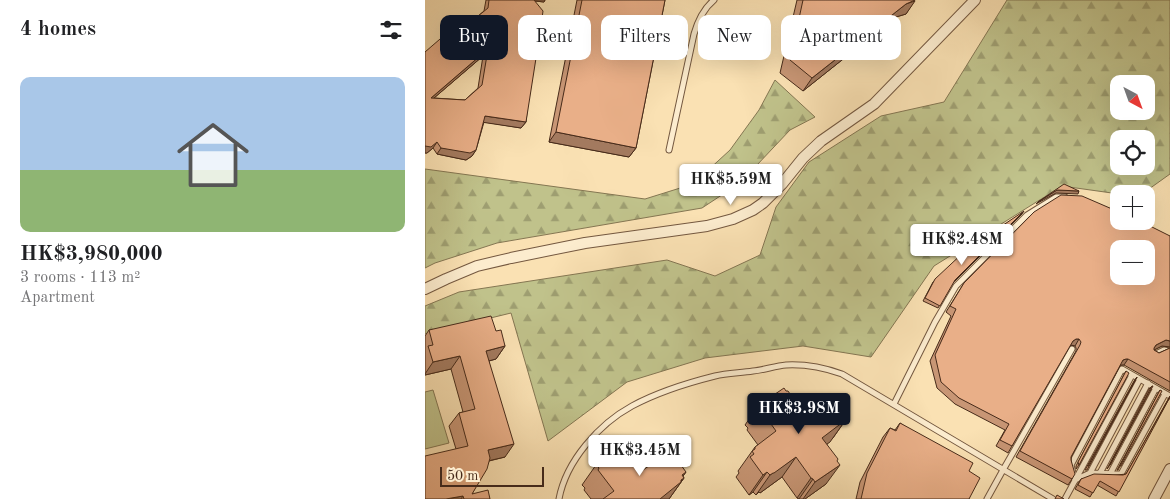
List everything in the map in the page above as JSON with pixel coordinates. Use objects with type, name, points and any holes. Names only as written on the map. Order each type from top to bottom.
[{"type":"street","points":[[960,0],[967,9]]},
{"type":"street","points":[[425,289],[460,273],[494,262],[585,244],[713,225],[744,214],[763,203],[773,194],[803,158],[821,141],[874,104],[975,0]]},
{"type":"street","points":[[1153,499],[1170,469]]},
{"type":"lane","points":[[669,150],[694,34],[699,19],[707,6],[714,0]]},
{"type":"lane","points":[[894,404],[935,322],[956,286],[1027,215],[1056,197],[1071,198]]},
{"type":"lane","points":[[987,499],[1072,350]]},
{"type":"lane","points":[[1154,355],[1164,350],[1170,350]]},
{"type":"lane","points":[[559,499],[561,486],[580,452],[595,435],[630,407],[651,397],[716,376],[785,365],[829,369],[843,374],[1053,499]]},
{"type":"lane","points":[[1123,369],[1168,395],[1121,474],[1089,473],[1075,481],[1071,465],[1123,369]]},
{"type":"lane","points":[[1065,499],[1132,374]]},
{"type":"lane","points":[[1089,473],[1140,379]]},
{"type":"lane","points":[[1100,473],[1147,383]]},
{"type":"lane","points":[[1110,474],[1156,388]]},
{"type":"green space","points":[[1007,0],[1170,0],[1170,174],[1155,185],[1110,185],[1110,193],[1062,186],[934,266],[871,357],[803,346],[705,358],[627,382],[548,441],[511,313],[425,334],[425,306],[459,292],[667,260],[715,276],[760,255],[776,207],[809,162],[881,116],[944,102]]},
{"type":"green space","points":[[775,80],[815,117],[790,130],[740,183],[702,208],[497,243],[425,268],[425,169],[645,199],[693,184],[730,150],[759,110]]},
{"type":"green space","points":[[433,390],[449,443],[425,449],[425,392]]},
{"type":"building","points":[[489,0],[534,0],[543,11],[542,15],[518,15],[518,60],[536,60],[526,122],[485,116],[476,150],[470,153],[441,148],[437,142],[431,147],[425,146],[425,52],[440,39],[440,60],[475,60],[431,98],[465,100],[482,85],[486,60],[508,60],[508,15],[479,15],[488,8]]},
{"type":"building","points":[[582,0],[665,0],[662,15],[601,15],[601,60],[653,60],[636,148],[556,132],[570,60],[591,60],[591,15],[579,15]]},
{"type":"building","points":[[803,0],[915,0],[906,4],[892,15],[800,15]]},
{"type":"building","points":[[790,60],[835,60],[812,78]]},
{"type":"building","points":[[1064,184],[1079,191],[1057,190],[1038,202]]},
{"type":"building","points":[[1061,195],[1082,196],[1110,208],[1110,230],[1155,228],[1170,236],[1170,341],[1166,340],[1156,345],[1154,350],[1159,353],[1170,348],[1170,382],[1128,359],[1123,360],[1071,457],[1075,474],[1072,479],[1020,451],[1081,342],[1079,339],[1073,341],[1012,446],[1000,440],[1009,424],[959,398],[941,382],[935,355],[956,309],[950,306],[964,283],[1034,212]]},
{"type":"building","points":[[1024,211],[955,280],[940,306],[925,298],[935,279],[965,251]]},
{"type":"building","points":[[491,316],[496,331],[501,330],[505,346],[486,351],[514,444],[488,450],[490,458],[487,469],[472,494],[488,490],[490,499],[464,499],[463,496],[446,499],[425,499],[425,456],[468,446],[459,413],[475,409],[460,356],[433,362],[428,346],[433,345],[429,330]]},
{"type":"building","points":[[1126,371],[1129,373],[1079,465],[1078,462]]},
{"type":"building","points":[[1137,377],[1089,466],[1088,466]]},
{"type":"building","points":[[1152,386],[1153,386],[1110,465]]},
{"type":"building","points":[[784,388],[803,413],[829,394],[832,398],[836,395],[849,412],[845,415],[847,418],[843,422],[822,438],[838,459],[837,461],[840,465],[815,482],[796,457],[774,473],[770,475],[767,472],[763,475],[750,457],[754,454],[752,451],[755,447],[776,431],[759,405]]},
{"type":"building","points":[[1160,390],[1162,391],[1120,466]]},
{"type":"building","points":[[1170,397],[1119,492],[1100,481],[1093,493],[1078,485],[1081,479],[1094,474],[1126,474]]},
{"type":"building","points":[[900,423],[973,463],[969,471],[980,478],[969,499],[861,499],[867,473],[890,428],[896,431]]},
{"type":"building","points":[[620,448],[625,451],[640,472],[662,457],[666,455],[669,458],[673,454],[686,472],[682,475],[684,478],[660,499],[603,499],[614,491],[596,465]]},
{"type":"building","points":[[1057,495],[1064,499],[1055,499]]}]
